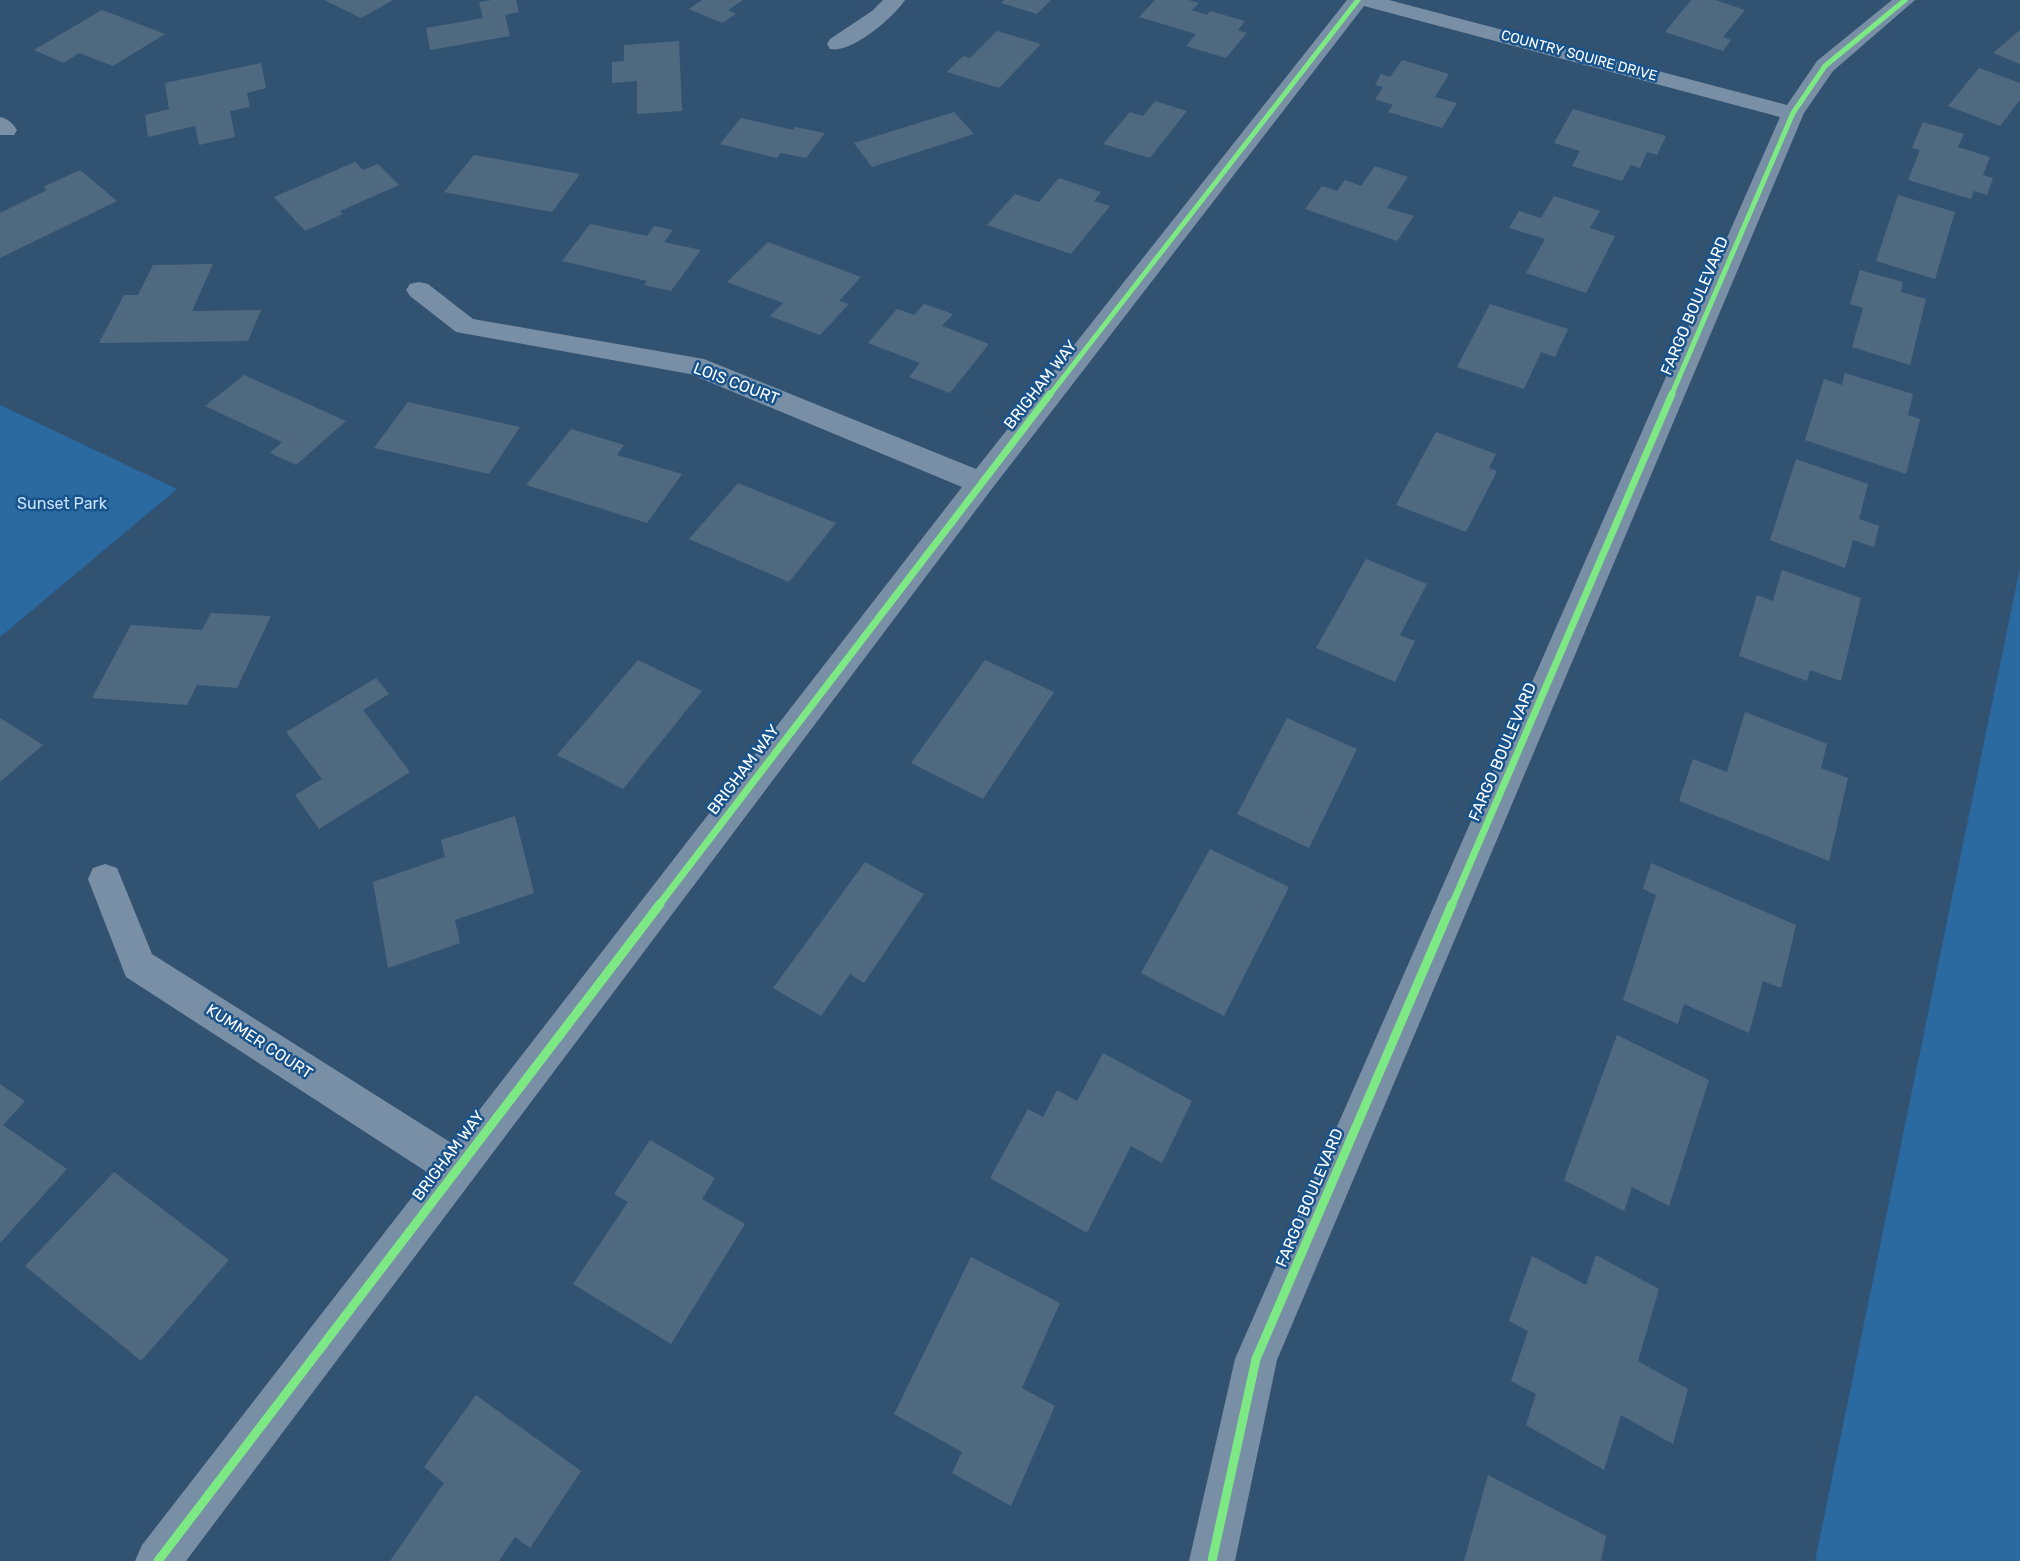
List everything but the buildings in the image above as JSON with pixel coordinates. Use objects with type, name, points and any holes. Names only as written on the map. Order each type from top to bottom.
[{"type":"street","points":[[838,44],[880,16],[896,0]]},
{"type":"street","name":"BRIGHAM WAY","points":[[158,1561],[981,483],[1358,0]]},
{"type":"street","name":"COUNTRY SQUIRE DRIVE","points":[[1365,0],[1792,113]]},
{"type":"street","name":"FARGO BOULEVARD","points":[[1212,1561],[1256,1359],[1792,113],[1825,66],[1905,0]]},
{"type":"street","name":"LOIS COURT","points":[[419,290],[465,326],[695,366],[981,483]]},
{"type":"street","name":"KUMMER COURT","points":[[105,879],[139,965],[456,1168]]},
{"type":"green space","name":"Sunset Park","points":[[0,405],[177,489],[0,637]]},
{"type":"green space","points":[[2020,568],[2020,1561],[1815,1561]]},
{"type":"cycle path","points":[[158,1561],[981,483],[1358,0]]},
{"type":"cycle path","points":[[1212,1561],[1256,1359],[1793,113],[1825,66],[1905,0]]}]
